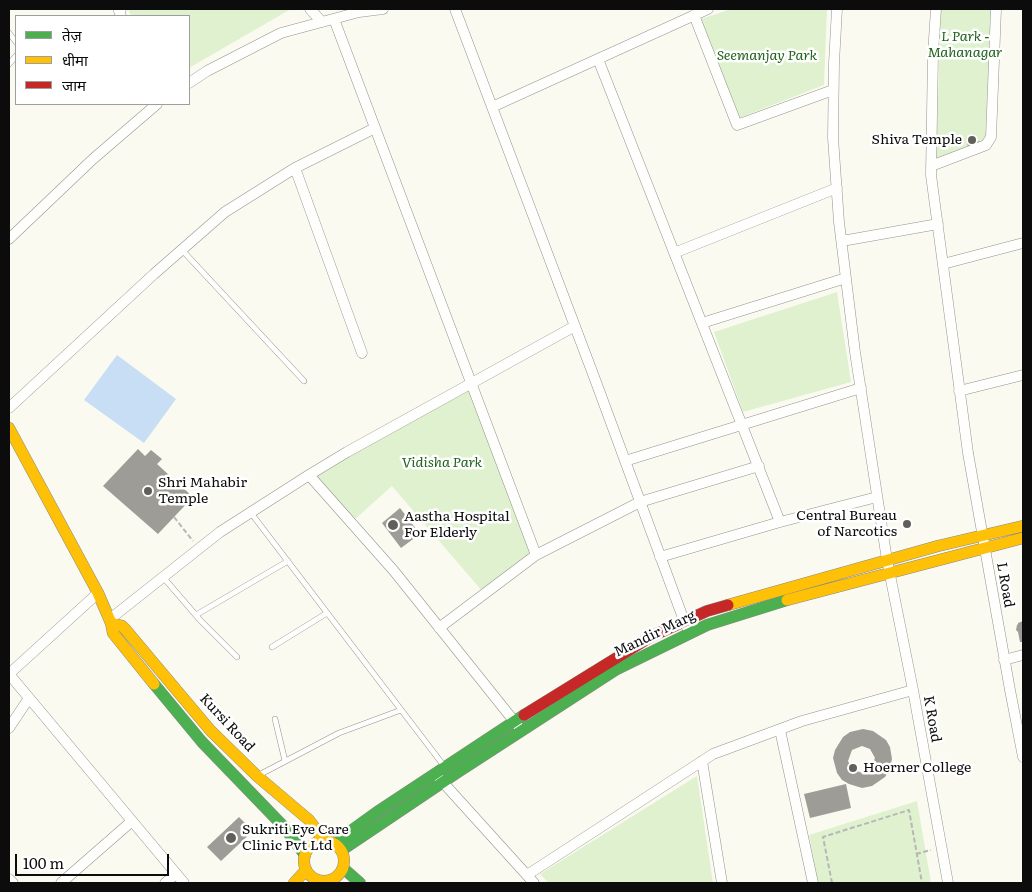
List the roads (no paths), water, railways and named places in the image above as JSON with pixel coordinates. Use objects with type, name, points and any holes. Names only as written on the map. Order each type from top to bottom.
[{"type":"main road","points":[[9,428],[98,593],[111,621],[113,633],[202,742],[284,827],[305,855]]},
{"type":"main road","points":[[333,844],[344,859],[343,868],[335,881],[319,882],[306,870],[304,865],[305,855],[309,847],[316,842],[333,844],[444,775],[652,636],[684,621],[716,608],[886,560],[1023,526]]},
{"type":"main road","name":"Mandir Marg","points":[[518,726],[617,669],[707,625],[795,598],[1023,538]]},
{"type":"main road","name":"Kursi Road","points":[[111,621],[126,630],[210,730],[257,776],[309,820],[333,844]]},
{"type":"main road","points":[[343,868],[360,883]]},
{"type":"main road","points":[[294,883],[306,870]]},
{"type":"street","points":[[310,9],[322,22]]},
{"type":"street","points":[[190,82],[207,71],[282,33],[359,12],[383,9]]},
{"type":"street","points":[[455,9],[689,634]]},
{"type":"street","points":[[492,107],[708,9]]},
{"type":"street","name":"K Road","points":[[837,9],[833,138],[846,278],[886,560],[948,883]]},
{"type":"street","name":"L Road","points":[[936,9],[933,54],[931,166],[968,453],[1023,757]]},
{"type":"street","points":[[931,166],[986,144],[991,137],[996,9]]},
{"type":"street","points":[[694,15],[737,125],[834,90]]},
{"type":"street","points":[[334,19],[536,555]]},
{"type":"street","points":[[598,59],[780,522]]},
{"type":"street","points":[[9,239],[93,159],[156,105]]},
{"type":"street","points":[[9,408],[225,212],[295,168],[375,128]]},
{"type":"street","points":[[295,168],[362,353]]},
{"type":"street","points":[[674,253],[837,188]]},
{"type":"street","points":[[842,241],[938,224]]},
{"type":"street","points":[[943,264],[1023,244]]},
{"type":"street","points":[[702,323],[846,278]]},
{"type":"street","points":[[111,621],[163,576],[220,532],[251,512],[347,452],[575,326]]},
{"type":"street","points":[[959,391],[1023,375]]},
{"type":"street","points":[[625,460],[861,388]]},
{"type":"street","points":[[440,628],[536,555],[640,502],[759,466]]},
{"type":"street","points":[[310,475],[394,571],[518,726]]},
{"type":"street","points":[[660,557],[877,496]]},
{"type":"street","points":[[98,593],[9,674],[184,883]]},
{"type":"street","points":[[1004,660],[1023,655]]},
{"type":"street","points":[[444,775],[530,879],[713,754],[802,721],[912,690]]},
{"type":"street","points":[[9,728],[29,698]]},
{"type":"street","points":[[780,730],[813,883]]},
{"type":"street","points":[[702,761],[722,883]]},
{"type":"street","points":[[61,883],[132,821]]},
{"type":"street","points":[[164,883],[176,874]]},
{"type":"street","points":[[9,879],[13,883]]},
{"type":"lane","points":[[182,250],[304,381]]},
{"type":"lane","points":[[251,512],[401,710],[444,775]]},
{"type":"lane","points":[[196,615],[288,561]]},
{"type":"lane","points":[[163,576],[196,615],[237,657]]},
{"type":"lane","points":[[272,647],[327,613]]},
{"type":"lane","points":[[257,776],[339,733],[401,710]]},
{"type":"lane","points":[[275,719],[285,762]]},
{"type":"water","points":[[117,355],[176,399],[144,443],[84,400]]},
{"type":"place","name":"Shiva Temple","points":[[972,140]]},
{"type":"place","name":"Shri Mahabir Temple","points":[[148,491]]},
{"type":"place","name":"Central Bureau of Narcotics","points":[[907,524]]},
{"type":"place","name":"Aastha Hospital For Elderly","points":[[393,525]]},
{"type":"place","name":"Hoerner College","points":[[853,768]]},
{"type":"place","name":"Sukriti Eye Care Clinic Pvt Ltd","points":[[231,838]]},
{"type":"park label","name":"L Park - Mahanagar","points":[[965,46]]},
{"type":"park label","name":"Seemanjay Park","points":[[767,56]]},
{"type":"park label","name":"Vidisha Park","points":[[442,463]]}]
